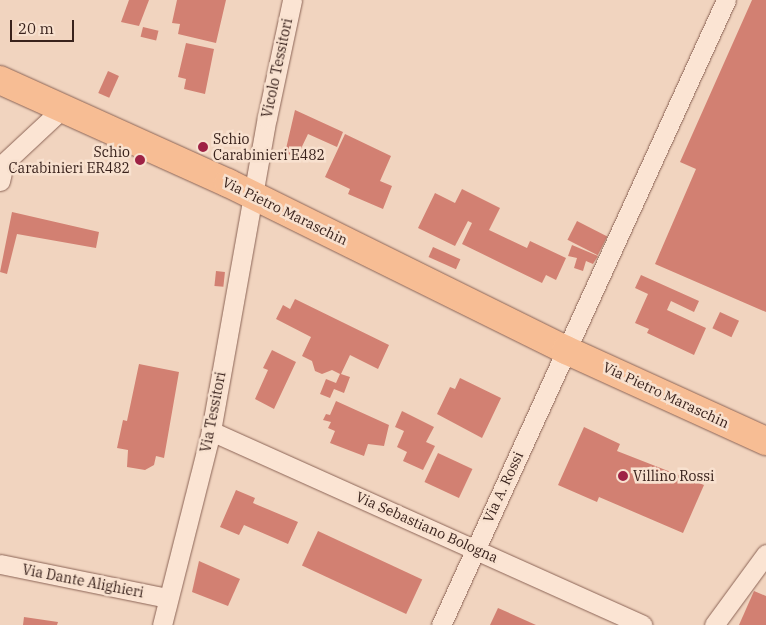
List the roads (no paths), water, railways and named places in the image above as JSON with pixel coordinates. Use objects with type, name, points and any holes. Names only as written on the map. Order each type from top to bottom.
[{"type":"main road","name":"Via Pietro Maraschin","points":[[0,80],[253,196],[566,350],[766,441]]},
{"type":"street","name":"Vicolo Tessitori","points":[[253,196],[292,0]]},
{"type":"street","points":[[566,350],[726,0]]},
{"type":"street","points":[[0,181],[4,163],[62,109]]},
{"type":"street","name":"Via Tessitori","points":[[162,625],[167,598],[211,431],[253,196]]},
{"type":"street","name":"Via A. Rossi","points":[[441,625],[566,350]]},
{"type":"street","name":"Via Sebastiano Bologna","points":[[211,431],[475,548],[642,625]]},
{"type":"street","points":[[714,625],[766,554]]},
{"type":"street","name":"Via Dante Alighieri","points":[[0,564],[167,598]]},
{"type":"place","name":"Schio Carabinieri E482","points":[[203,147]]},
{"type":"place","name":"Schio Carabinieri ER482","points":[[140,160]]},
{"type":"place","name":"Villino Rossi","points":[[623,476]]}]
